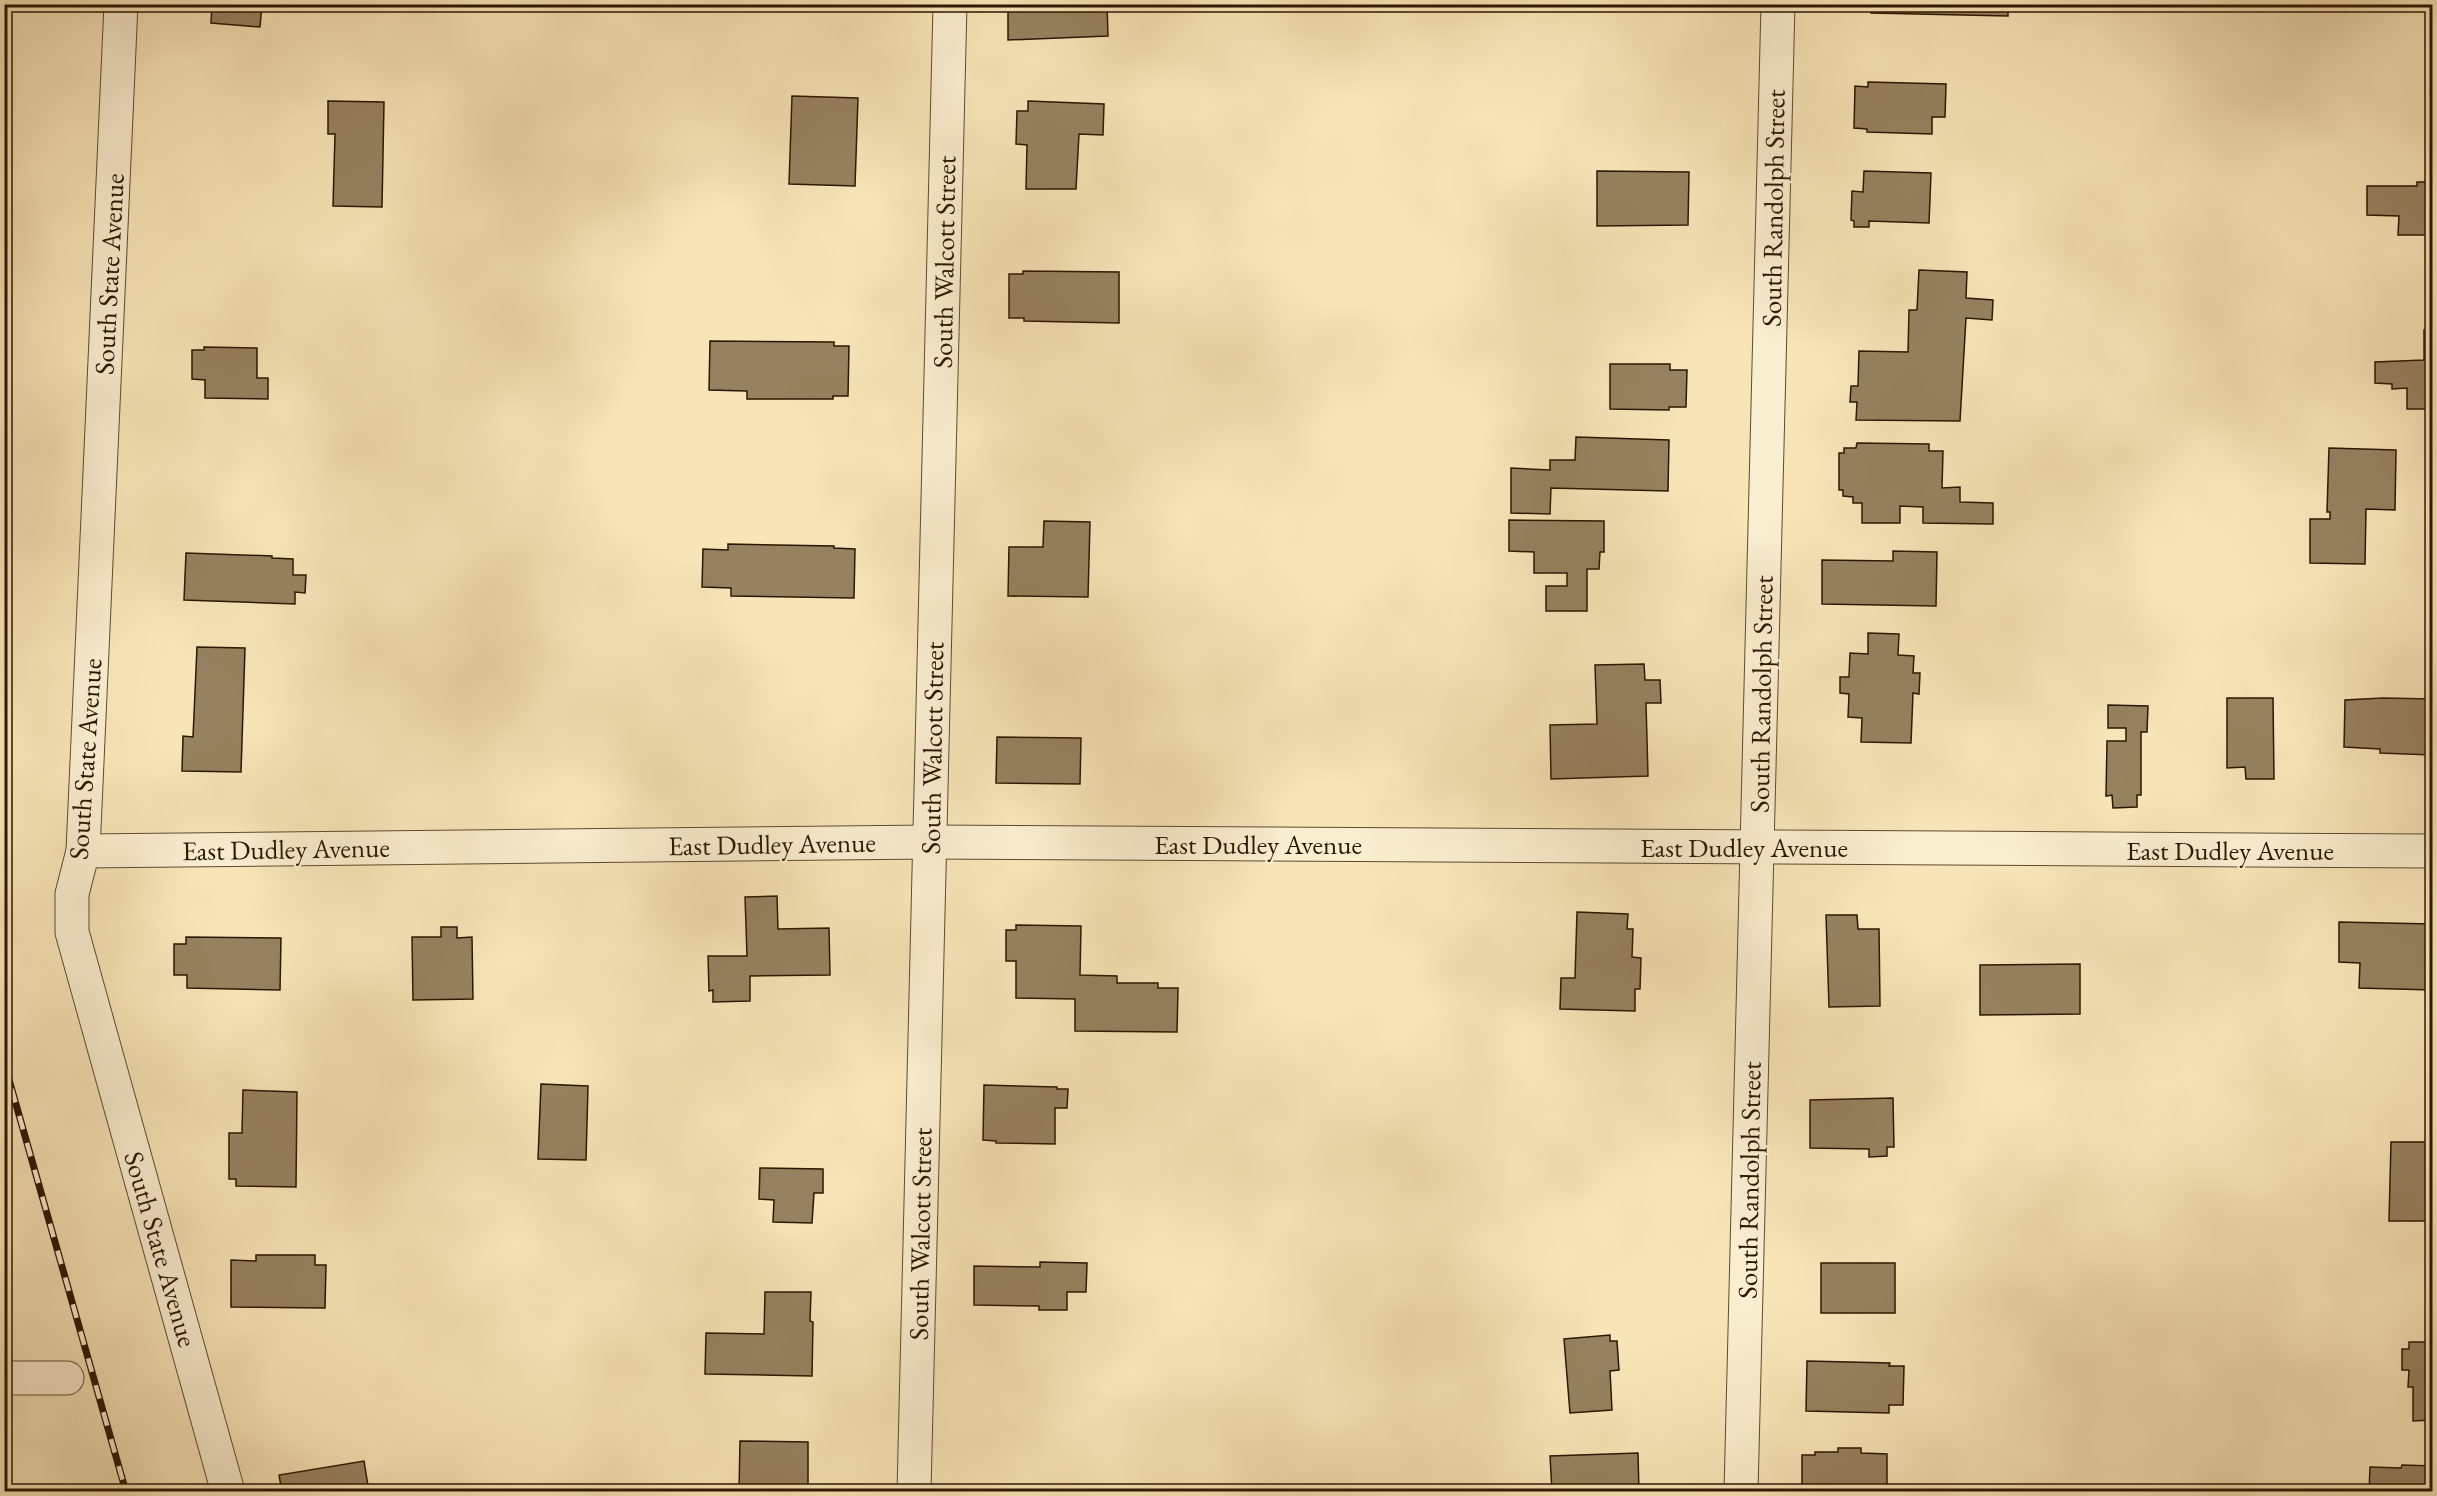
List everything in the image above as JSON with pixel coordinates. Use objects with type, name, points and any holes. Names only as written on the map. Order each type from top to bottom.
[{"type":"street","name":"South State Avenue","points":[[121,4],[83,851],[72,894],[72,932],[228,1491]]},
{"type":"street","name":"South Walcott Street","points":[[914,1491],[950,4]]},
{"type":"street","name":"South Randolph Street","points":[[1741,1491],[1778,4]]},
{"type":"street","name":"East Dudley Avenue","points":[[83,851],[930,842],[2433,851]]},
{"type":"street","points":[[4,1378],[67,1378]]},
{"type":"building","points":[[212,4],[262,4],[260,27],[211,23]]},
{"type":"building","points":[[1008,4],[1107,4],[1108,36],[1008,40]]},
{"type":"building","points":[[1871,4],[2008,4],[2008,16],[1871,13]]},
{"type":"building","points":[[1868,82],[1946,84],[1945,117],[1932,117],[1932,134],[1867,132],[1867,129],[1854,128],[1855,86],[1868,87]]},
{"type":"building","points":[[792,96],[858,98],[855,186],[789,184]]},
{"type":"building","points":[[328,101],[384,102],[382,207],[333,206],[335,134],[328,134]]},
{"type":"building","points":[[1028,101],[1104,104],[1103,135],[1079,134],[1076,189],[1026,189],[1027,145],[1016,144],[1017,111],[1028,111]]},
{"type":"building","points":[[1597,171],[1689,172],[1688,225],[1597,226]]},
{"type":"building","points":[[1864,171],[1931,173],[1929,223],[1869,221],[1869,227],[1854,227],[1854,221],[1851,220],[1852,191],[1863,192]]},
{"type":"building","points":[[2417,182],[2432,182],[2432,235],[2398,235],[2399,216],[2367,215],[2367,186],[2417,186]]},
{"type":"building","points":[[1919,270],[1967,272],[1966,298],[1993,300],[1992,320],[1966,318],[1960,421],[1856,420],[1857,402],[1850,402],[1851,386],[1858,386],[1859,351],[1908,352],[1909,310],[1917,310]]},
{"type":"building","points":[[1023,271],[1119,272],[1119,323],[1024,321],[1024,318],[1009,318],[1009,274],[1023,274]]},
{"type":"building","points":[[4,279],[11,280],[10,347],[4,347]]},
{"type":"building","points":[[2424,330],[2432,330],[2432,409],[2407,409],[2407,388],[2392,389],[2392,384],[2375,383],[2375,362],[2424,360]]},
{"type":"building","points":[[710,341],[834,342],[834,346],[849,346],[848,396],[833,396],[833,399],[747,399],[747,391],[709,390]]},
{"type":"building","points":[[204,347],[257,348],[257,378],[268,378],[268,399],[205,398],[205,380],[192,379],[192,350],[204,350]]},
{"type":"building","points":[[1610,364],[1670,364],[1670,370],[1687,370],[1686,407],[1669,407],[1669,410],[1610,409]]},
{"type":"building","points":[[1576,437],[1669,440],[1668,491],[1551,488],[1550,514],[1511,513],[1511,468],[1550,470],[1550,460],[1575,460]]},
{"type":"building","points":[[1857,443],[1929,444],[1929,451],[1943,451],[1942,488],[1960,487],[1960,502],[1993,503],[1993,524],[1923,523],[1923,507],[1900,506],[1900,523],[1862,523],[1862,503],[1853,503],[1853,497],[1843,496],[1843,490],[1839,490],[1839,453],[1844,453],[1844,448],[1856,448]]},
{"type":"building","points":[[2329,448],[2396,450],[2395,510],[2366,509],[2365,564],[2310,563],[2310,519],[2330,519],[2330,512],[2327,512]]},
{"type":"building","points":[[1509,520],[1604,521],[1604,552],[1600,552],[1599,569],[1587,569],[1587,611],[1546,611],[1546,586],[1567,586],[1567,573],[1534,573],[1534,552],[1509,551]]},
{"type":"building","points":[[1044,521],[1090,522],[1088,597],[1008,596],[1009,547],[1043,547]]},
{"type":"building","points":[[728,544],[834,546],[834,548],[855,549],[854,598],[731,596],[731,588],[702,587],[703,549],[728,550]]},
{"type":"building","points":[[1893,551],[1937,552],[1936,606],[1822,604],[1822,560],[1893,561]]},
{"type":"building","points":[[186,553],[272,556],[272,558],[293,559],[293,575],[306,575],[305,593],[295,592],[295,604],[184,600]]},
{"type":"building","points":[[1868,633],[1899,634],[1898,655],[1914,656],[1913,673],[1920,673],[1919,694],[1913,693],[1911,743],[1861,742],[1862,718],[1848,717],[1849,694],[1840,693],[1840,677],[1849,677],[1850,653],[1868,654]]},
{"type":"building","points":[[197,647],[245,648],[241,772],[182,771],[183,736],[193,737]]},
{"type":"building","points":[[1644,664],[1645,680],[1660,680],[1661,703],[1646,703],[1648,776],[1551,779],[1550,725],[1597,724],[1595,665]]},
{"type":"building","points":[[2227,698],[2273,698],[2274,779],[2246,779],[2245,767],[2227,768]]},
{"type":"building","points":[[2432,699],[2432,755],[2380,753],[2380,749],[2344,747],[2345,700]]},
{"type":"building","points":[[2108,705],[2148,706],[2147,732],[2141,732],[2141,795],[2137,795],[2137,807],[2113,808],[2112,795],[2106,796],[2107,741],[2126,741],[2126,728],[2108,728]]},
{"type":"building","points":[[997,737],[1081,738],[1080,784],[996,783]]},
{"type":"building","points":[[777,896],[778,929],[829,928],[830,975],[750,976],[750,1001],[713,1002],[713,990],[709,991],[708,956],[747,956],[745,897]]},
{"type":"building","points":[[1577,912],[1628,914],[1627,929],[1633,929],[1632,957],[1641,958],[1640,989],[1635,989],[1635,1011],[1560,1009],[1561,978],[1575,978]]},
{"type":"building","points":[[1826,915],[1857,915],[1858,929],[1879,929],[1880,1006],[1829,1007]]},
{"type":"building","points":[[2339,922],[2432,924],[2432,990],[2359,988],[2360,963],[2339,962]]},
{"type":"building","points":[[1016,925],[1081,926],[1080,975],[1117,976],[1117,983],[1158,983],[1158,988],[1178,988],[1177,1032],[1075,1031],[1075,999],[1016,998],[1016,961],[1006,961],[1006,930],[1016,930]]},
{"type":"building","points":[[441,927],[457,927],[457,938],[472,937],[473,999],[413,1000],[412,937],[441,937]]},
{"type":"building","points":[[186,937],[281,938],[280,990],[187,988],[187,975],[174,975],[174,944],[186,944]]},
{"type":"building","points":[[2080,964],[2080,1014],[1980,1015],[1980,965]]},
{"type":"building","points":[[541,1084],[588,1086],[586,1160],[538,1159]]},
{"type":"building","points":[[984,1085],[1068,1089],[1067,1108],[1055,1108],[1055,1144],[996,1143],[996,1141],[983,1140]]},
{"type":"building","points":[[243,1090],[297,1092],[296,1187],[236,1186],[236,1179],[229,1179],[229,1133],[242,1133]]},
{"type":"building","points":[[1893,1098],[1894,1147],[1887,1147],[1887,1156],[1869,1157],[1869,1149],[1810,1148],[1810,1100]]},
{"type":"building","points":[[2391,1142],[2432,1142],[2432,1221],[2389,1221]]},
{"type":"building","points":[[760,1168],[823,1169],[823,1193],[814,1193],[812,1223],[773,1222],[774,1200],[759,1199]]},
{"type":"building","points":[[256,1255],[315,1255],[315,1265],[326,1265],[325,1308],[231,1307],[231,1260],[256,1261]]},
{"type":"building","points":[[1040,1262],[1087,1263],[1086,1292],[1067,1292],[1067,1310],[1039,1310],[1039,1306],[974,1305],[974,1266],[1040,1267]]},
{"type":"building","points":[[1821,1263],[1895,1263],[1895,1313],[1821,1313]]},
{"type":"building","points":[[765,1292],[811,1292],[812,1376],[705,1374],[706,1333],[764,1334]]},
{"type":"building","points":[[1610,1335],[1610,1341],[1617,1341],[1619,1370],[1610,1371],[1612,1410],[1570,1413],[1564,1339]]},
{"type":"building","points":[[2409,1342],[2432,1342],[2432,1420],[2413,1421],[2413,1387],[2408,1387],[2409,1370],[2402,1370],[2402,1349],[2409,1349]]},
{"type":"building","points":[[1807,1361],[1890,1363],[1889,1366],[1904,1366],[1903,1405],[1889,1405],[1889,1413],[1806,1411]]},
{"type":"building","points":[[740,1441],[808,1442],[808,1486],[766,1486],[766,1492],[739,1492]]},
{"type":"building","points":[[1838,1448],[1861,1448],[1861,1453],[1887,1454],[1887,1492],[1802,1492],[1802,1455],[1815,1455],[1815,1452],[1838,1452]]},
{"type":"building","points":[[1638,1453],[1639,1492],[1552,1492],[1550,1456]]},
{"type":"building","points":[[364,1461],[369,1492],[282,1492],[279,1475]]},
{"type":"building","points":[[2402,1465],[2432,1466],[2432,1492],[2369,1492],[2370,1467],[2401,1468]]},
{"type":"railway","points":[[4,1062],[126,1492]]}]
